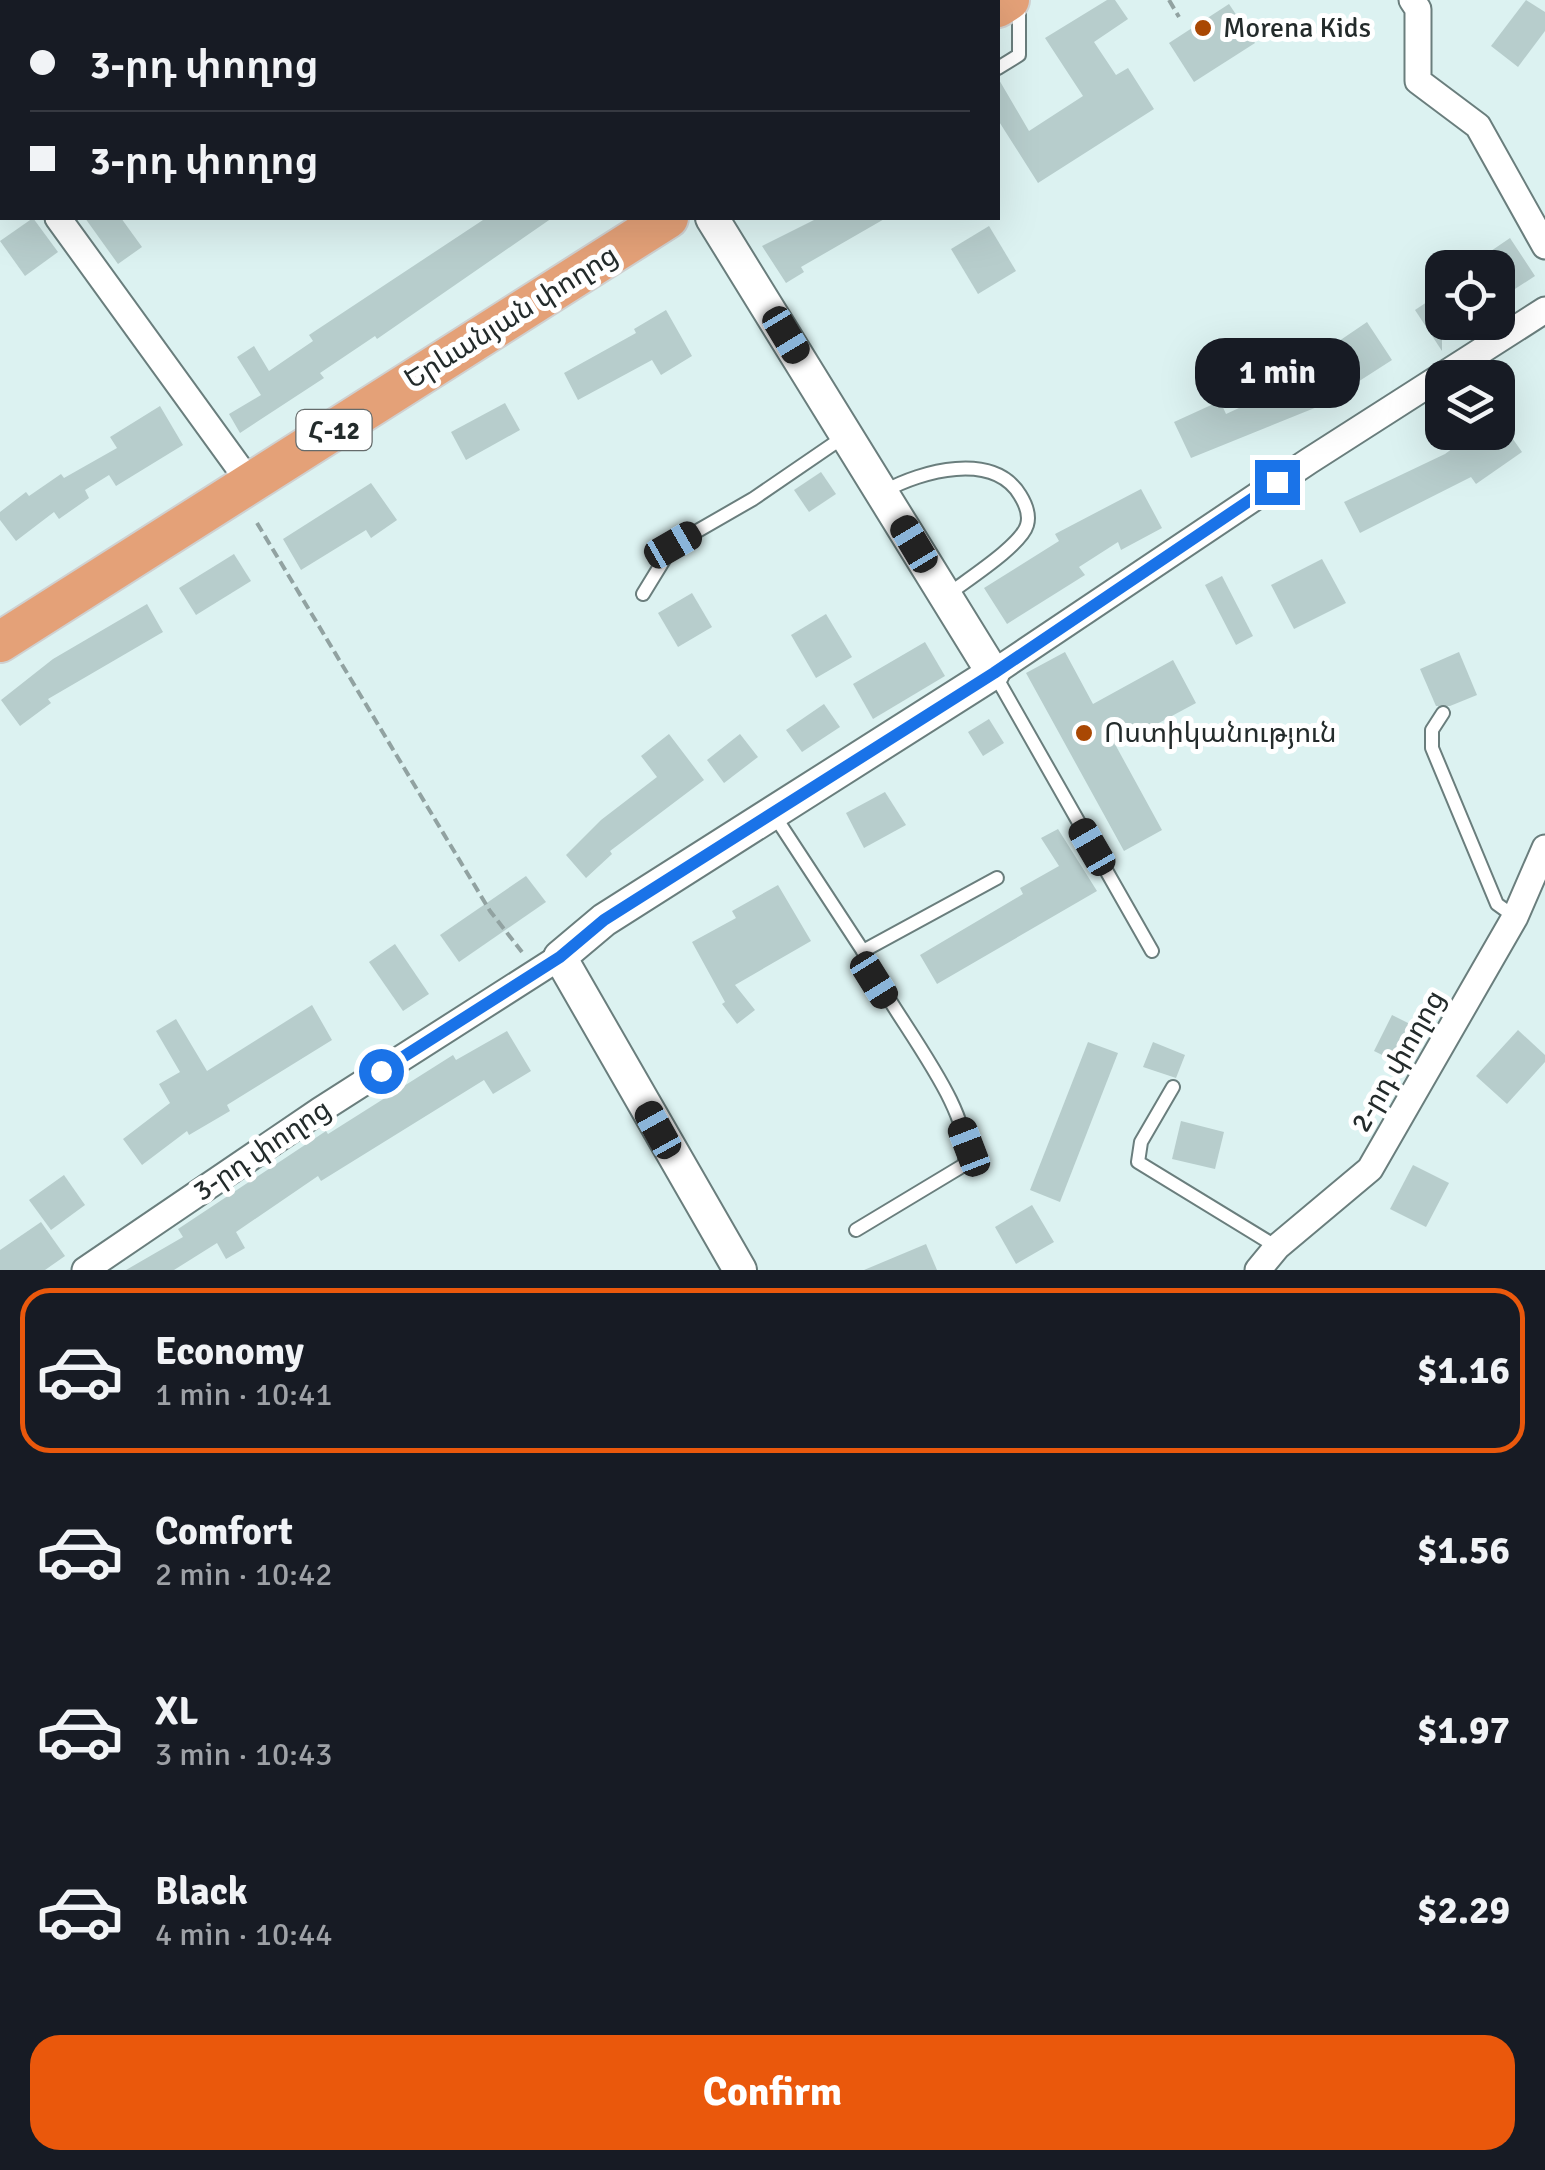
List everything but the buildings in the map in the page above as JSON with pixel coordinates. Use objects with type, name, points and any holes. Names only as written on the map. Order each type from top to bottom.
[{"type":"main road","name":"Երևանյան փողոց","points":[[0,642],[665,220]]},
{"type":"street","points":[[1412,0],[1418,9],[1418,81],[1478,126],[1545,246]]},
{"type":"street","points":[[59,220],[250,483]]},
{"type":"street","points":[[713,220],[994,673]]},
{"type":"street","name":"3-րդ փողոց","points":[[84,1270],[319,1111],[549,964],[604,920],[994,673],[1309,460],[1545,310]]},
{"type":"street","name":"2-րդ փողոց","points":[[1258,1270],[1277,1247],[1370,1169],[1515,917],[1545,848]]},
{"type":"street","points":[[549,964],[740,1270]]},
{"type":"lane","points":[[1000,67],[1019,55],[1019,0]]},
{"type":"lane","points":[[643,594],[673,545],[753,498],[847,434]]},
{"type":"lane","points":[[883,493],[943,471],[983,470],[1004,478],[1018,492],[1027,510],[1027,525],[1017,541],[946,596]]},
{"type":"lane","points":[[994,673],[1152,951]]},
{"type":"lane","points":[[1443,713],[1432,730],[1432,748],[1497,904],[1515,917]]},
{"type":"lane","points":[[772,813],[863,951],[874,980],[952,1105],[969,1147],[964,1165],[856,1230]]},
{"type":"lane","points":[[863,951],[997,878]]},
{"type":"lane","points":[[1172,1087],[1141,1142],[1138,1162],[1277,1247]]},
{"type":"path","points":[[1169,0],[1179,17]]},
{"type":"path","points":[[257,523],[490,911],[549,964]]},
{"type":"place","name":"Morena Kids","points":[[1203,28]]},
{"type":"place","name":"Ոստիկանություն","points":[[1084,733]]},
{"type":"route","points":[[381,1071],[560,957],[604,920],[994,673],[1277,482]]}]
